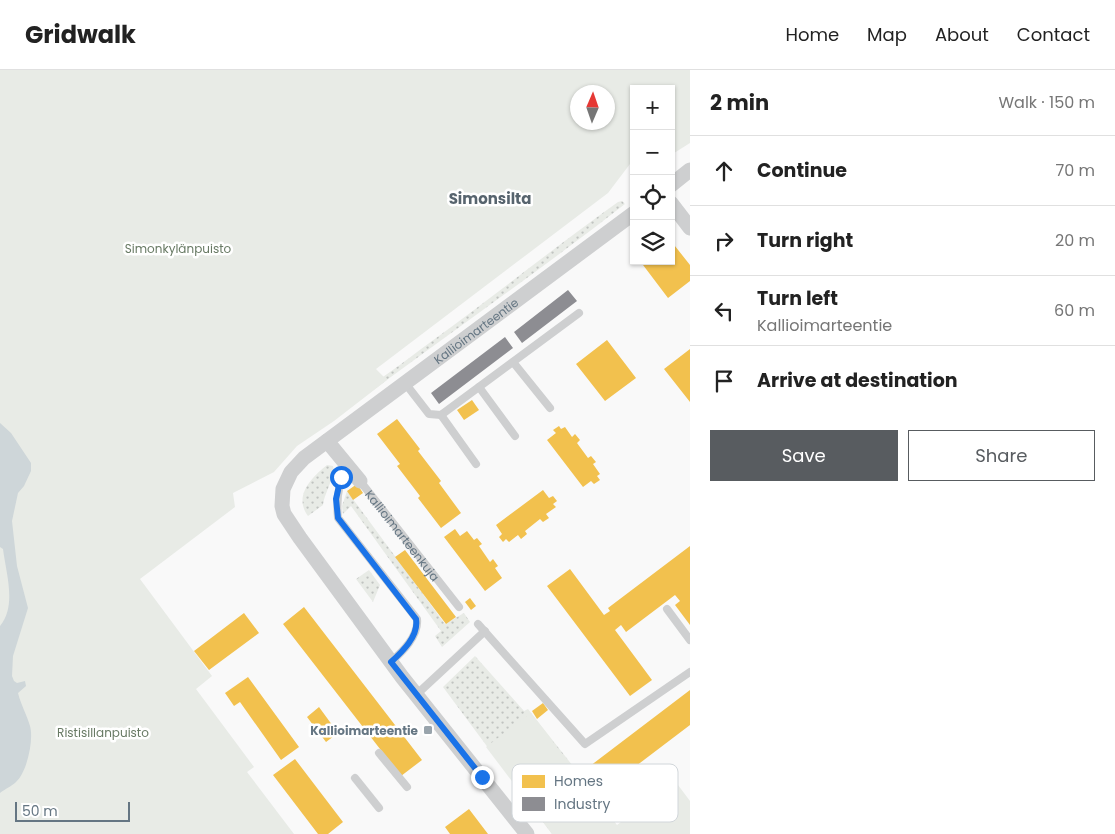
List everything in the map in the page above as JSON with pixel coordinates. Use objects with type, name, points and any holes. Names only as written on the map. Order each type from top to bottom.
[{"type":"street","points":[[675,181],[690,170]]},
{"type":"street","points":[[675,208],[690,228]]},
{"type":"street","name":"Kallioimarteentie","points":[[512,815],[391,662],[300,538],[284,514],[282,506],[283,489],[291,472],[304,458],[630,216]]},
{"type":"street","name":"Kallioimarteenkuja","points":[[327,441],[360,481]]},
{"type":"street","name":"Kallioimarteentie","points":[[517,822],[527,834]]},
{"type":"lane","points":[[405,383],[429,414],[441,415],[579,313]]},
{"type":"lane","points":[[513,362],[550,408]]},
{"type":"lane","points":[[478,387],[515,436]]},
{"type":"lane","points":[[441,415],[476,464]]},
{"type":"lane","points":[[347,465],[341,477],[336,499],[338,518],[416,619],[416,628],[403,652],[391,662]]},
{"type":"lane","name":"Kallioimarteenkuja","points":[[360,481],[459,607]]},
{"type":"lane","points":[[667,608],[690,640]]},
{"type":"lane","points":[[478,624],[585,744],[690,672]]},
{"type":"lane","points":[[416,694],[485,631]]},
{"type":"lane","points":[[379,752],[408,787]]},
{"type":"lane","points":[[355,778],[379,808]]},
{"type":"green space","name":"Simonkylänpuisto","points":[[0,70],[690,70],[690,143],[675,152],[675,85],[630,85],[630,164],[608,193],[376,369],[387,380],[334,421],[297,446],[274,472],[233,493],[235,507],[140,579],[212,676],[196,689],[254,767],[247,772],[294,834],[0,834]]},
{"type":"green space","points":[[622,201],[625,204],[590,231],[343,413],[338,406],[397,367],[594,219]]},
{"type":"green space","points":[[327,465],[333,466],[333,470],[323,505],[308,516],[304,509],[303,494],[310,481]]},
{"type":"green space","points":[[347,491],[445,624],[464,613],[470,622],[442,647],[435,636],[441,631],[351,506],[343,514],[342,506]]},
{"type":"green space","points":[[369,570],[380,585],[373,602],[356,579]]},
{"type":"green space","points":[[475,656],[524,711],[528,709],[571,764],[512,764],[512,780],[443,687]]},
{"type":"green space","points":[[531,713],[570,764],[512,764],[512,781],[486,747]]},
{"type":"green space","points":[[678,785],[690,801],[690,834],[552,834],[543,822],[615,822],[617,825],[621,822],[678,822]]},
{"type":"green space","points":[[543,822],[558,822],[552,834]]},
{"type":"shaded area","points":[[0,423],[11,433],[31,463],[31,471],[24,486],[18,493],[12,521],[17,566],[28,608],[13,656],[12,676],[17,683],[25,681],[26,686],[18,693],[30,726],[31,739],[29,756],[20,777],[0,793],[0,626],[8,609],[9,589],[3,549],[0,547]]},
{"type":"building: Homes","points":[[675,246],[690,265],[690,281],[668,298],[643,265],[675,265]]},
{"type":"building: Homes","points":[[607,340],[636,378],[605,401],[576,364]]},
{"type":"building: Homes","points":[[690,349],[690,402],[664,369]]},
{"type":"building: Homes","points":[[472,400],[479,410],[464,420],[457,410]]},
{"type":"building: Homes","points":[[397,419],[420,449],[418,451],[441,481],[439,483],[461,513],[441,528],[397,466],[400,464],[377,434]]},
{"type":"building: Homes","points":[[559,426],[561,429],[565,427],[572,437],[575,434],[580,440],[577,443],[588,458],[591,456],[596,462],[593,464],[600,474],[597,476],[600,480],[594,484],[591,481],[583,487],[547,440],[556,433],[553,430]]},
{"type":"building: Homes","points":[[357,484],[363,493],[353,500],[347,491]]},
{"type":"building: Homes","points":[[543,490],[549,498],[553,496],[557,501],[553,504],[556,507],[546,514],[549,518],[543,522],[540,519],[525,531],[527,534],[521,539],[518,535],[509,542],[506,539],[503,542],[499,537],[502,534],[496,525]]},
{"type":"building: Homes","points":[[455,529],[460,536],[467,531],[474,540],[477,538],[482,544],[479,546],[490,562],[493,559],[498,566],[495,568],[502,578],[485,591],[444,537]]},
{"type":"building: Homes","points":[[690,546],[690,625],[675,605],[680,601],[675,595],[626,632],[621,625],[615,630],[652,680],[630,696],[547,586],[570,569],[604,615],[610,611],[608,608]]},
{"type":"building: Homes","points":[[405,550],[456,617],[446,624],[395,557]]},
{"type":"building: Homes","points":[[470,598],[476,606],[471,610],[465,602]]},
{"type":"building: Homes","points":[[304,607],[422,760],[401,776],[283,624]]},
{"type":"building: Homes","points":[[244,613],[259,633],[209,670],[194,651]]},
{"type":"building: Homes","points":[[248,677],[299,747],[281,760],[240,702],[234,706],[225,693]]},
{"type":"building: Homes","points":[[690,690],[690,725],[639,764],[593,764]]},
{"type":"building: Homes","points":[[543,703],[548,710],[537,719],[532,711]]},
{"type":"building: Homes","points":[[319,707],[338,733],[326,742],[307,717]]},
{"type":"building: Homes","points":[[295,759],[343,822],[328,834],[318,834],[273,775]]},
{"type":"building: Homes","points":[[469,809],[488,834],[450,834],[445,827]]},
{"type":"building: Industry","points":[[568,290],[577,301],[522,343],[514,332]]},
{"type":"building: Industry","points":[[505,337],[513,348],[439,404],[431,393]]},
{"type":"place","name":"Kallioimarteentie","points":[[428,730]]},
{"type":"district","name":"Simonsilta","points":[[490,198]]},
{"type":"route","points":[[341,477],[336,499],[338,518],[370,562],[416,619],[416,628],[403,652],[391,662],[482,777]]},
{"type":"park label","name":"Ristisillanpuisto","points":[[103,732]]}]
